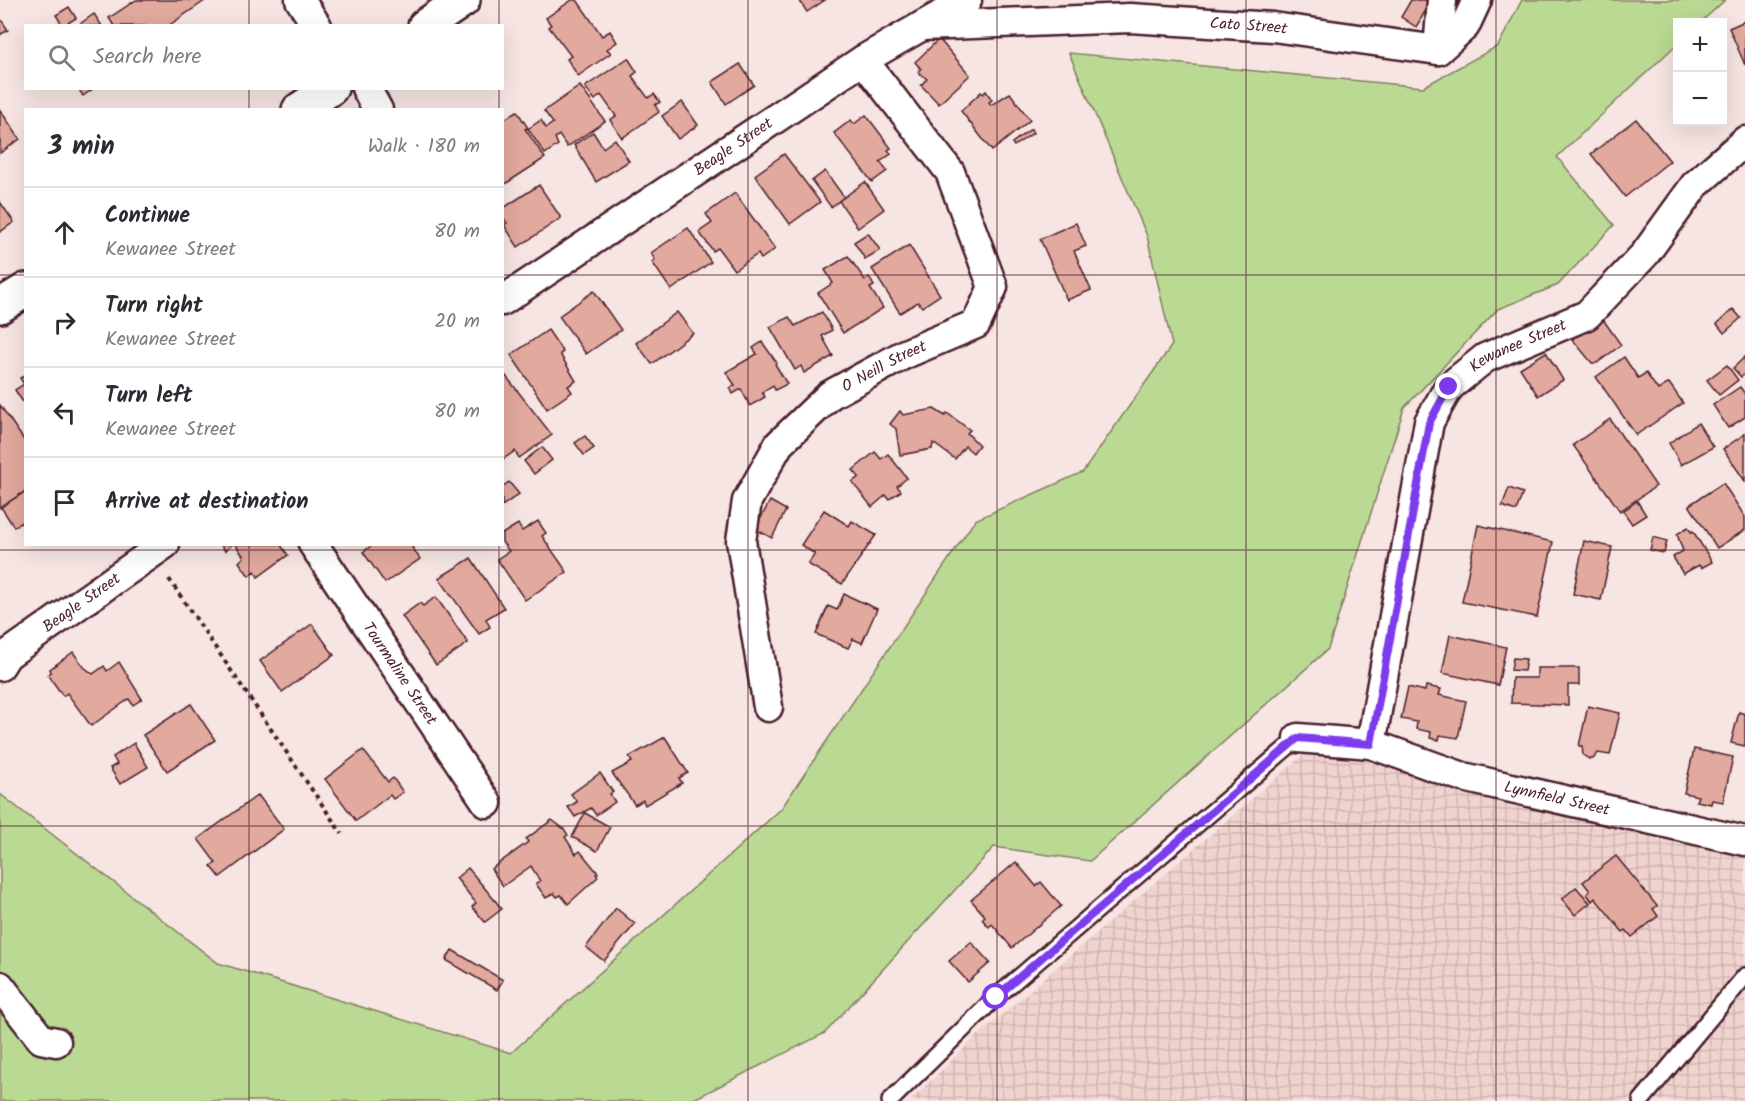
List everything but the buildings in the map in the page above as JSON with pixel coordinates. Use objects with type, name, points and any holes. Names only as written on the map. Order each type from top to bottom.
[{"type":"street","points":[[300,0],[316,24]]},
{"type":"street","points":[[428,24],[463,0]]},
{"type":"street","name":"Beagle Street","points":[[504,300],[863,60],[967,0]]},
{"type":"street","points":[[1438,50],[1442,0]]},
{"type":"street","points":[[1438,50],[1465,26],[1477,0]]},
{"type":"street","name":"Cato Street","points":[[922,26],[1130,18],[1273,27],[1438,50]]},
{"type":"street","name":"O Neill Street","points":[[768,707],[741,541],[747,501],[779,444],[830,395],[905,354],[976,324],[993,286],[950,172],[863,60]]},
{"type":"street","points":[[302,108],[328,90]]},
{"type":"street","points":[[367,90],[377,108]]},
{"type":"street","name":"Kewanee Street","points":[[1371,744],[1429,423],[1449,387],[1485,358],[1587,315],[1645,254],[1695,185],[1745,141]]},
{"type":"street","points":[[0,306],[24,291]]},
{"type":"street","name":"Tourmaline Street","points":[[314,546],[487,803]]},
{"type":"street","name":"Beagle Street","points":[[0,666],[7,655],[158,549]]},
{"type":"street","points":[[1298,738],[1371,744]]},
{"type":"street","name":"Lynnfield Street","points":[[1371,744],[1463,777],[1745,841]]},
{"type":"street","points":[[0,986],[42,1039],[56,1042]]},
{"type":"lane","points":[[890,1101],[996,997],[1298,738]]},
{"type":"lane","points":[[1641,1101],[1745,976]]},
{"type":"path","points":[[158,549],[342,834]]},
{"type":"shaded area","points":[[1311,748],[1745,854],[1745,1101],[910,1101],[976,1037]]},
{"type":"green space","points":[[1522,0],[1725,0],[1705,18],[1673,18],[1673,48],[1557,157],[1614,225],[1558,285],[1498,309],[1404,408],[1328,649],[1090,861],[994,847],[825,1033],[690,1101],[0,1101],[0,794],[218,963],[511,1053],[781,809],[975,520],[1083,472],[1172,345],[1147,236],[1069,53],[1423,87],[1498,46]]},
{"type":"route","points":[[996,997],[1298,738],[1371,744],[1429,423],[1449,387]]}]
